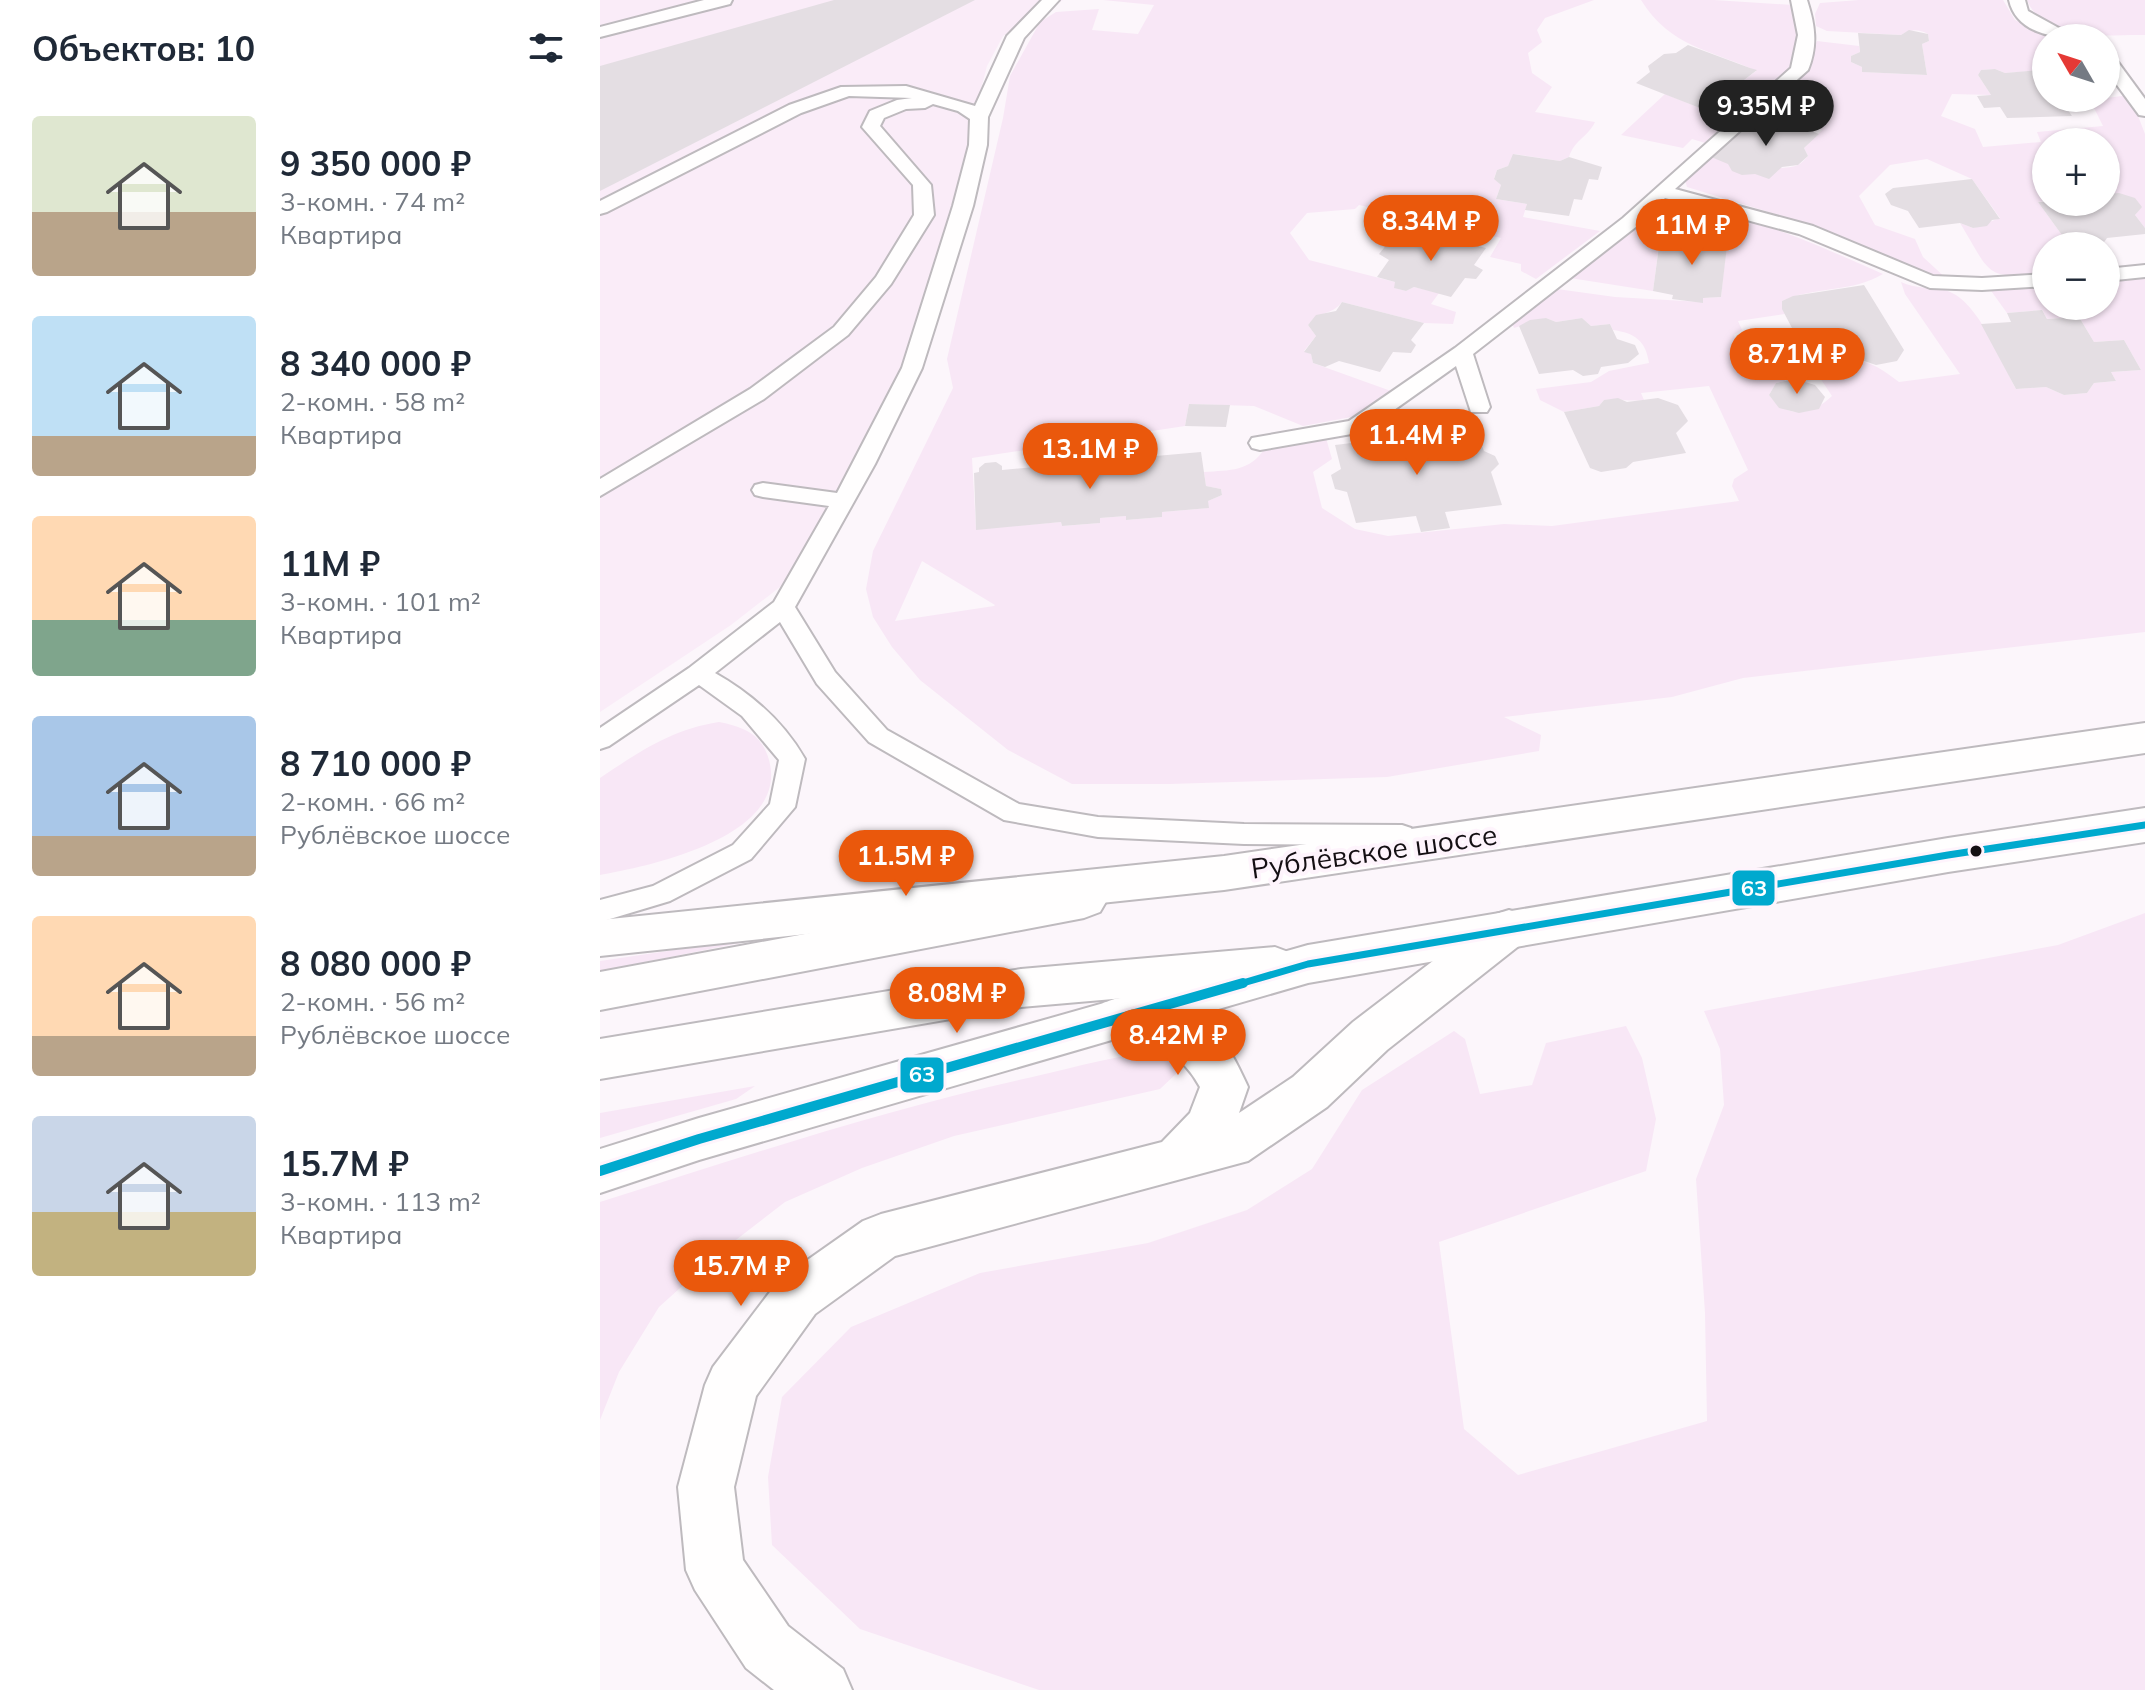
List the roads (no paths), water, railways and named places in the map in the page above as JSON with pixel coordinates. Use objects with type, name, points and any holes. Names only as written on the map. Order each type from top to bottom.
[{"type":"main road","name":"Рублёвское шоссе","points":[[600,938],[1224,873],[2145,738]]},
{"type":"main road","points":[[600,1059],[1021,988],[1308,964],[1509,928],[2145,825]]},
{"type":"main road","points":[[600,991],[1224,873]]},
{"type":"main road","points":[[822,1690],[767,1647],[715,1570],[706,1487],[732,1385],[797,1297],[881,1237],[1230,1146],[1293,1105],[1370,1036],[1509,928]]},
{"type":"main road","points":[[600,1171],[1308,964]]},
{"type":"main road","points":[[1120,1017],[1181,1032],[1212,1060],[1224,1087],[1210,1125],[1178,1159]]},
{"type":"lane","points":[[600,32],[724,0]]},
{"type":"lane","points":[[600,740],[698,674],[783,607],[843,501],[912,368],[963,206],[978,145],[979,117],[1016,36],[1051,0]]},
{"type":"lane","points":[[1260,443],[1355,427],[1462,352],[1630,222],[1799,70],[1807,52],[1808,29],[1799,0]]},
{"type":"lane","points":[[2017,0],[2020,13],[2036,24]]},
{"type":"lane","points":[[2120,77],[2145,111]]},
{"type":"lane","points":[[600,208],[795,109],[847,91],[906,91],[964,107],[979,117]]},
{"type":"lane","points":[[600,489],[757,394],[841,331],[884,280],[924,215],[922,185],[871,127],[876,115],[903,104],[945,103]]},
{"type":"lane","points":[[1661,191],[1806,230],[1930,282],[1982,284],[2032,281]]},
{"type":"lane","points":[[2120,274],[2145,271]]},
{"type":"lane","points":[[1462,352],[1479,407]]},
{"type":"lane","points":[[763,490],[843,501]]},
{"type":"lane","points":[[783,607],[826,678],[878,736],[1013,813],[1112,828],[1244,834],[1482,836]]},
{"type":"lane","points":[[600,911],[661,894],[742,852],[782,807],[792,759],[769,725],[726,690],[698,674]]}]
